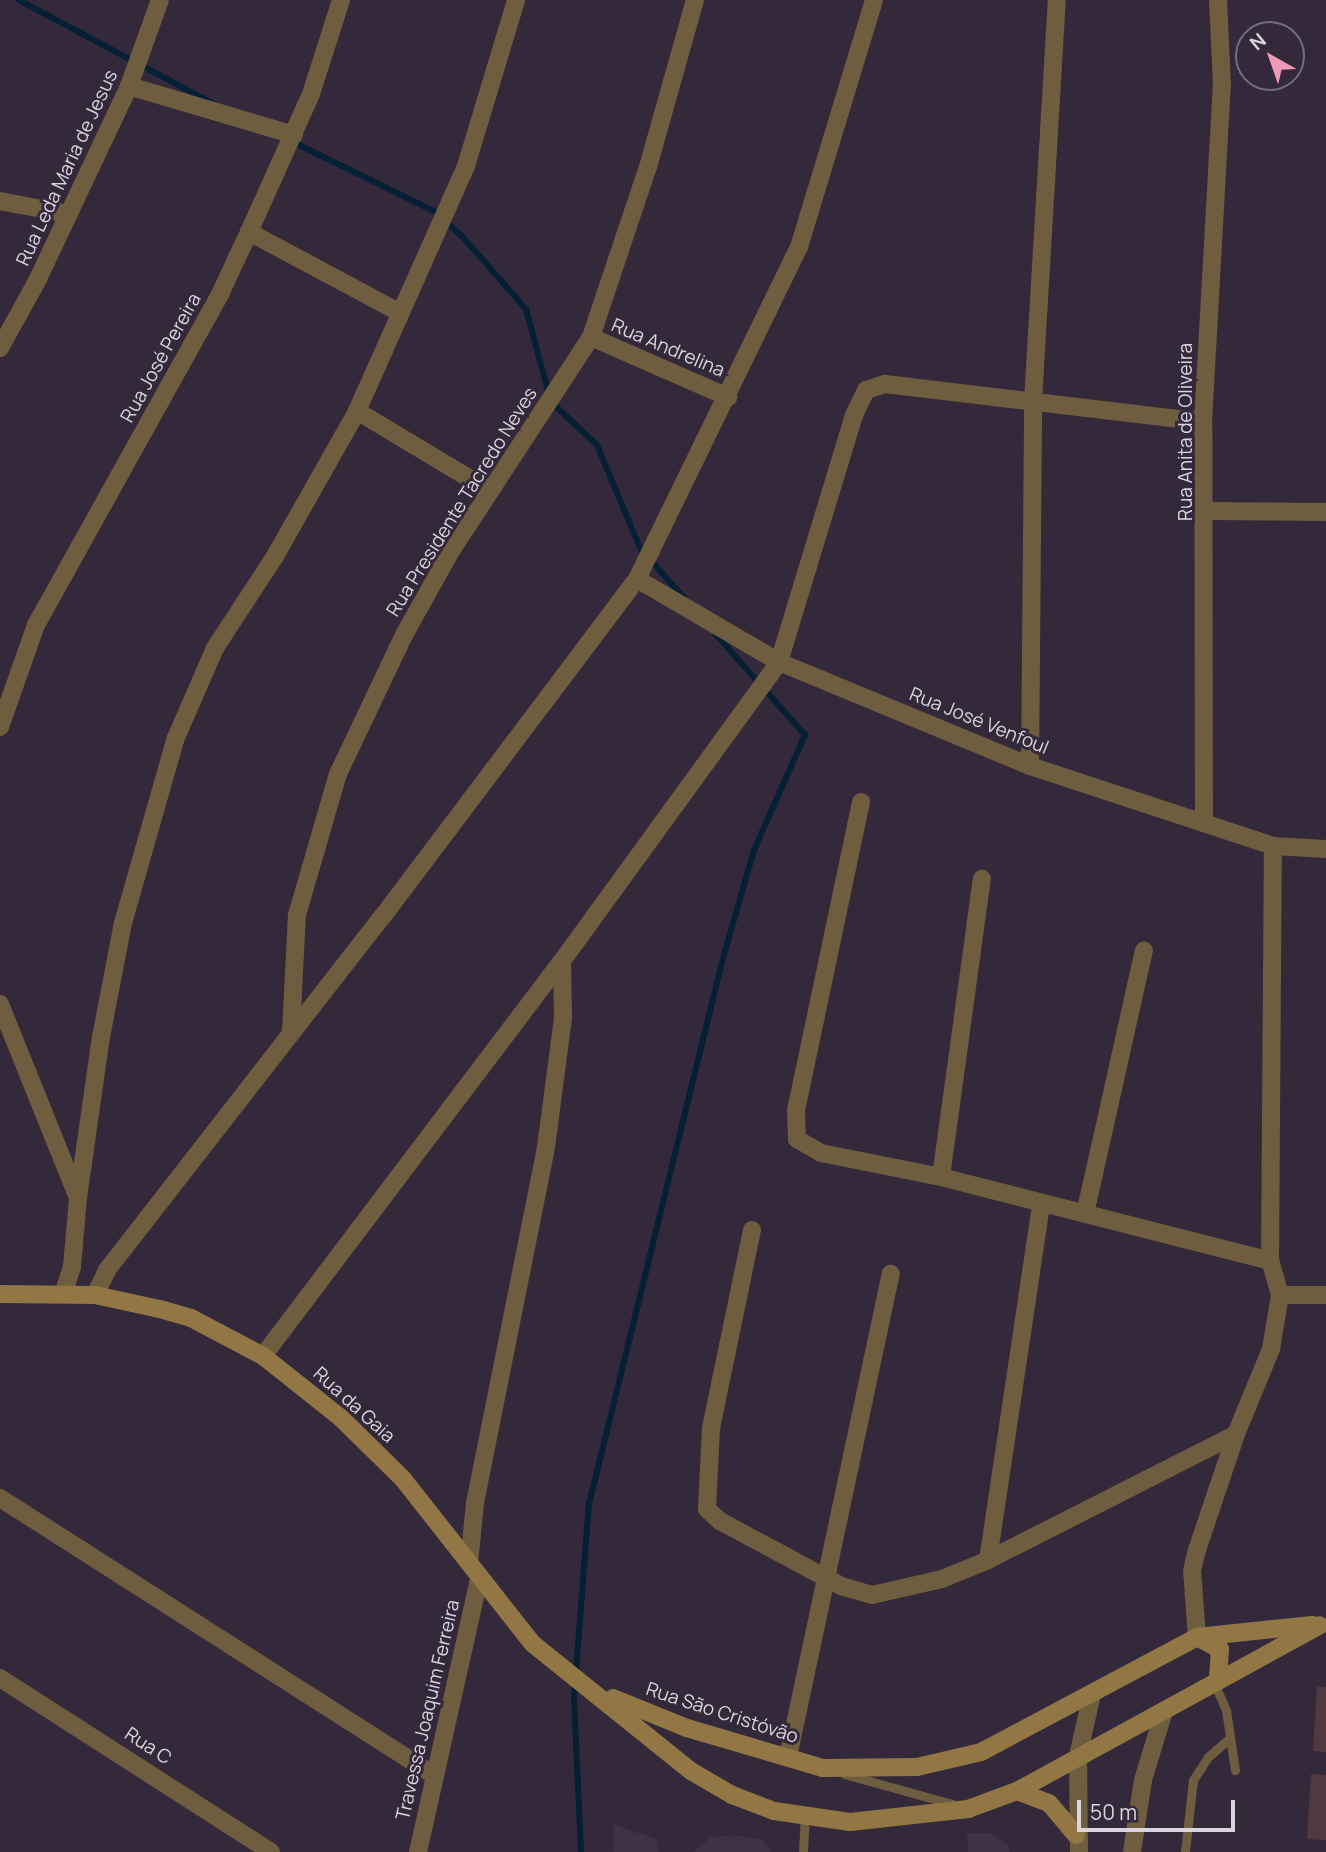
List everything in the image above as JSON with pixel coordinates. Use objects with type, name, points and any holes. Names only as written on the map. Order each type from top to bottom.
[{"type":"main road","name":"Rua da Gaia","points":[[0,1294],[95,1295],[191,1318],[263,1356],[341,1418],[386,1462],[533,1644],[597,1692]]},
{"type":"main road","name":"Rua São Cristóvão","points":[[597,1692],[687,1728],[822,1768],[892,1769],[947,1762],[981,1752],[1197,1637],[1323,1625]]},
{"type":"main road","name":"Rua São Cristóvão","points":[[597,1692],[669,1754],[732,1795],[805,1818],[850,1822],[968,1809],[1017,1791],[1323,1625]]},
{"type":"main road","points":[[1197,1637],[1220,1649],[1216,1682]]},
{"type":"main road","points":[[669,1754],[669,1737],[687,1728]]},
{"type":"main road","points":[[1017,1791],[1049,1803],[1078,1843]]},
{"type":"street","name":"Rua Leda Maria de Jesus","points":[[0,348],[69,214],[129,86],[160,0]]},
{"type":"street","name":"Rua José Pereira","points":[[0,727],[36,625],[208,315],[249,232],[294,135],[341,0]]},
{"type":"street","points":[[63,1294],[72,1267],[78,1198],[101,1037],[123,923],[175,740],[215,648],[274,558],[358,411],[399,312],[466,166],[516,0]]},
{"type":"street","name":"Rua Presidente Tacredo Neves","points":[[291,1032],[297,915],[338,774],[404,635],[490,491],[591,337],[648,167],[695,0]]},
{"type":"street","points":[[95,1295],[107,1270],[637,579],[799,247],[874,0]]},
{"type":"street","points":[[1030,766],[1033,401],[1057,0]]},
{"type":"street","name":"Rua Anita de Oliveira","points":[[1204,822],[1206,511],[1203,422],[1222,85],[1218,0]]},
{"type":"street","points":[[129,86],[294,135]]},
{"type":"street","points":[[0,201],[69,214]]},
{"type":"street","points":[[249,232],[399,312]]},
{"type":"street","name":"Rua Andrelina","points":[[591,337],[728,397]]},
{"type":"street","points":[[263,1356],[562,961],[779,662],[854,415],[866,390],[885,384],[1203,422]]},
{"type":"street","points":[[358,411],[490,491]]},
{"type":"street","points":[[1206,511],[1326,512]]},
{"type":"street","name":"Rua José Venfoul","points":[[637,579],[779,662],[1030,766],[1273,846],[1326,849]]},
{"type":"street","points":[[861,802],[796,1111],[797,1139],[821,1153],[941,1177],[1041,1205],[1270,1261]]},
{"type":"street","points":[[1197,1637],[1192,1571],[1236,1433],[1271,1349],[1280,1295],[1270,1261],[1273,846]]},
{"type":"street","points":[[941,1177],[982,878]]},
{"type":"street","points":[[1085,1214],[1144,951]]},
{"type":"street","name":"Travessa Joaquim Ferreira","points":[[418,1852],[474,1570],[475,1503],[545,1147],[563,1018],[562,961]]},
{"type":"street","points":[[0,1004],[78,1198]]},
{"type":"street","points":[[988,1560],[1041,1205]]},
{"type":"street","points":[[752,1230],[711,1428],[707,1509],[720,1521],[841,1586],[872,1595],[917,1587],[988,1560],[1236,1433]]},
{"type":"street","points":[[789,1757],[891,1274]]},
{"type":"street","points":[[1280,1295],[1326,1296]]},
{"type":"street","points":[[0,1498],[432,1774]]},
{"type":"street","name":"Rua C","points":[[0,1678],[271,1852]]},
{"type":"street","points":[[1078,1843],[1078,1756],[1092,1694]]},
{"type":"street","points":[[1132,1852],[1143,1780],[1164,1710]]},
{"type":"lane","points":[[1216,1682],[1223,1699],[1235,1770]]},
{"type":"lane","points":[[1185,1851],[1193,1780],[1208,1757],[1230,1738]]},
{"type":"lane","points":[[822,1768],[968,1809]]},
{"type":"lane","points":[[803,1852],[805,1818]]},
{"type":"shaded area","points":[[614,1825],[656,1839],[658,1852],[613,1852]]},
{"type":"shaded area","points":[[967,1833],[990,1833],[1009,1846],[1009,1852],[968,1852]]},
{"type":"shaded area","points":[[733,1835],[762,1840],[772,1852],[693,1852],[710,1838]]},
{"type":"building","points":[[1317,1687],[1326,1687],[1326,1752],[1313,1751]]},
{"type":"building","points":[[1311,1774],[1326,1775],[1326,1840],[1307,1839]]},
{"type":"waterway","points":[[19,0],[212,103]]},
{"type":"waterway","points":[[291,141],[434,211],[462,236],[526,309],[551,402],[597,445],[640,548],[686,600]]},
{"type":"waterway","points":[[581,1852],[574,1697],[589,1504],[723,958],[754,850],[805,735],[714,632]]}]
